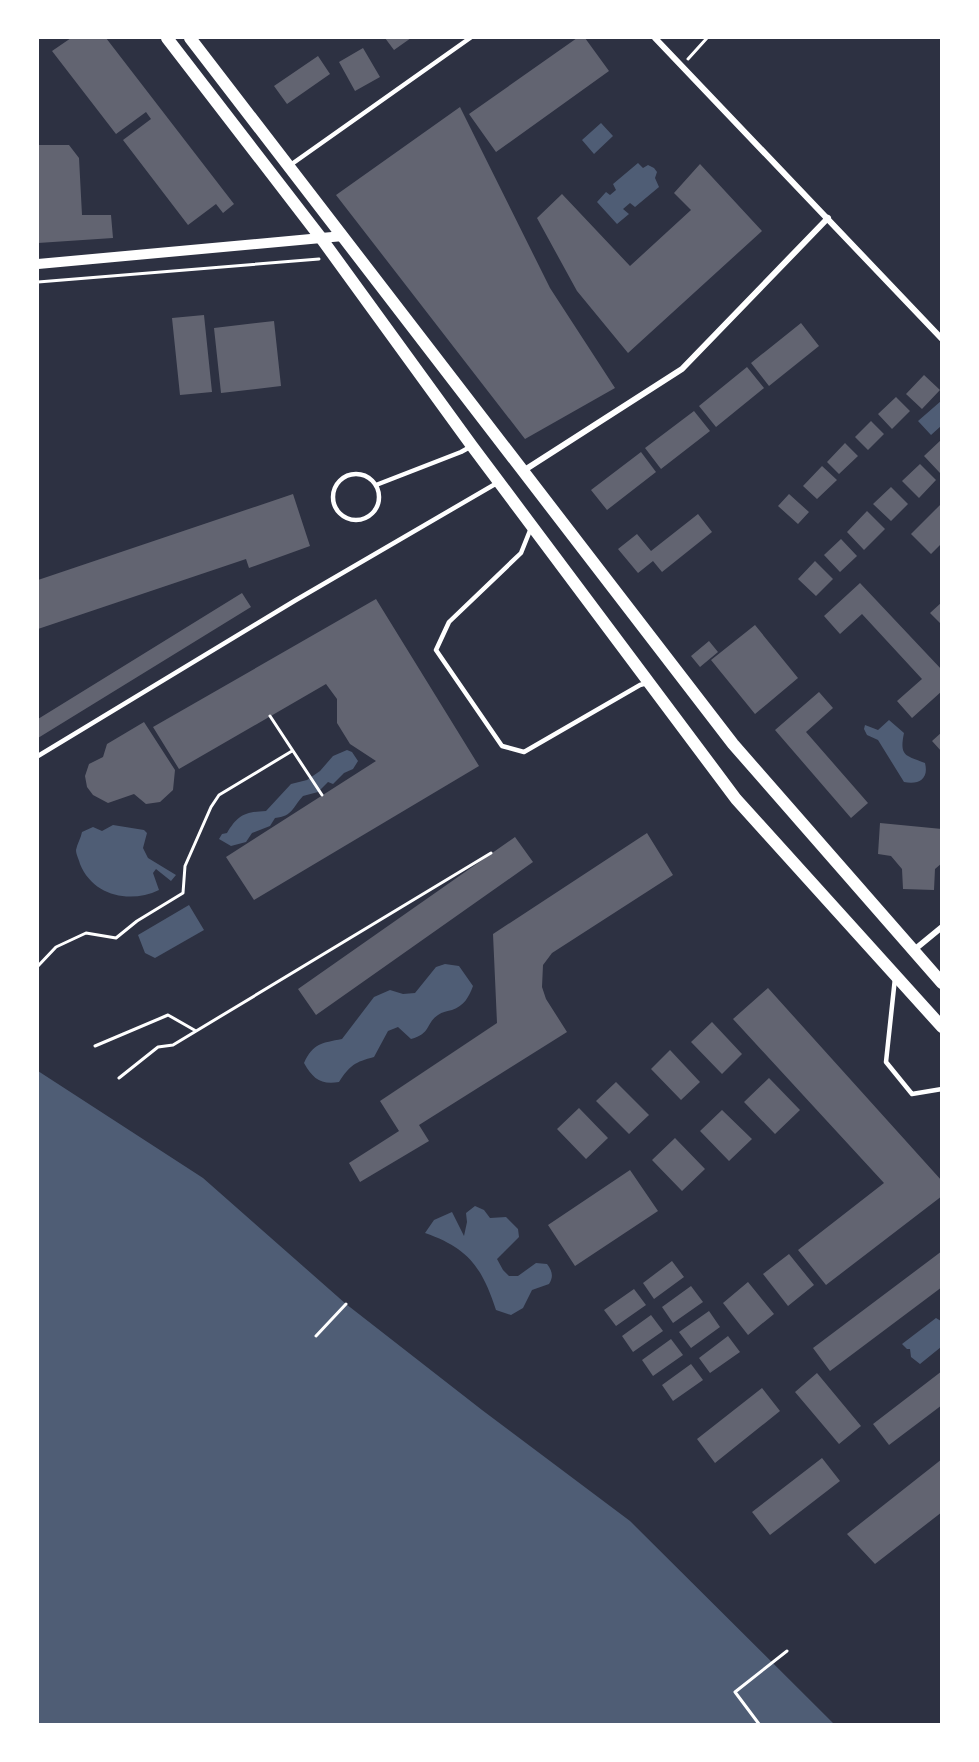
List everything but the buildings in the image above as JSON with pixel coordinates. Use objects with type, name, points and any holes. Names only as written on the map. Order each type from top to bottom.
[{"type":"main road","points":[[166,38],[321,238],[472,446],[736,799],[942,1027]]},
{"type":"main road","points":[[190,38],[733,744],[942,984]]},
{"type":"street","points":[[655,38],[942,339]]},
{"type":"street","points":[[523,471],[682,369],[828,218]]},
{"type":"street","points":[[38,264],[343,236]]},
{"type":"street","points":[[913,951],[942,927]]},
{"type":"lane","points":[[289,166],[470,38]]},
{"type":"lane","points":[[376,485],[472,446]]},
{"type":"lane","points":[[362,474],[376,485],[380,500],[377,508],[368,518],[356,521],[347,519],[334,507],[334,490],[340,480],[345,477],[362,474]]},
{"type":"lane","points":[[38,756],[296,600],[499,482]]},
{"type":"lane","points":[[531,525],[521,553],[449,622],[436,650],[502,746],[524,752],[649,682]]},
{"type":"lane","points":[[895,975],[886,1062],[912,1094],[942,1089]]},
{"type":"path","points":[[682,65],[707,38]]},
{"type":"path","points":[[38,282],[324,258]]},
{"type":"path","points":[[270,716],[322,795]]},
{"type":"path","points":[[38,966],[56,946],[86,933],[116,938],[137,921],[183,893],[185,866],[211,807],[219,795],[292,751]]},
{"type":"path","points":[[119,1078],[158,1047],[173,1045],[491,853]]},
{"type":"path","points":[[95,1046],[168,1015],[196,1031]]},
{"type":"path","points":[[316,1336],[346,1304]]},
{"type":"path","points":[[759,1725],[735,1692],[787,1651]]},
{"type":"water","points":[[601,123],[613,136],[594,154],[582,140]]},
{"type":"water","points":[[638,163],[643,168],[648,165],[654,168],[657,172],[655,178],[659,187],[635,207],[630,203],[623,209],[629,214],[617,224],[597,202],[606,192],[610,195],[616,190],[613,184]]},
{"type":"water","points":[[941,401],[941,426],[931,435],[918,421]]},
{"type":"water","points":[[889,720],[904,733],[903,751],[925,763],[926,773],[922,780],[914,783],[904,782],[878,740],[867,735],[864,729],[865,725],[878,730]]},
{"type":"water","points":[[347,750],[352,752],[358,761],[353,769],[344,773],[333,784],[328,782],[318,792],[303,796],[292,811],[275,818],[270,826],[252,833],[246,842],[231,846],[219,839],[222,834],[227,833],[238,818],[252,812],[266,811],[291,784],[307,780],[320,771],[333,756]]},
{"type":"water","points":[[113,825],[144,830],[147,833],[143,848],[148,858],[176,875],[171,881],[156,869],[153,873],[159,890],[136,896],[114,894],[94,884],[80,864],[76,852],[77,846],[82,832],[93,827],[102,831]]},
{"type":"water","points":[[189,905],[204,930],[155,958],[145,953],[138,935]]},
{"type":"water","points":[[445,964],[459,966],[473,986],[463,1004],[438,1015],[418,1037],[411,1039],[398,1027],[388,1031],[374,1057],[354,1065],[339,1082],[322,1082],[311,1073],[304,1063],[311,1051],[324,1043],[342,1039],[374,997],[390,990],[403,994],[415,993],[436,967]]},
{"type":"water","points":[[38,1071],[203,1178],[346,1304],[630,1521],[834,1724],[38,1724]]},
{"type":"water","points":[[475,1206],[484,1210],[490,1218],[506,1217],[518,1229],[519,1237],[497,1259],[509,1276],[518,1276],[536,1263],[547,1264],[551,1271],[552,1278],[549,1284],[532,1290],[523,1308],[511,1315],[496,1310],[479,1271],[463,1253],[452,1245],[425,1233],[434,1220],[452,1212],[464,1236],[466,1213]]},
{"type":"water","points":[[936,1318],[941,1321],[941,1347],[920,1364],[911,1357],[910,1349],[902,1344]]}]
